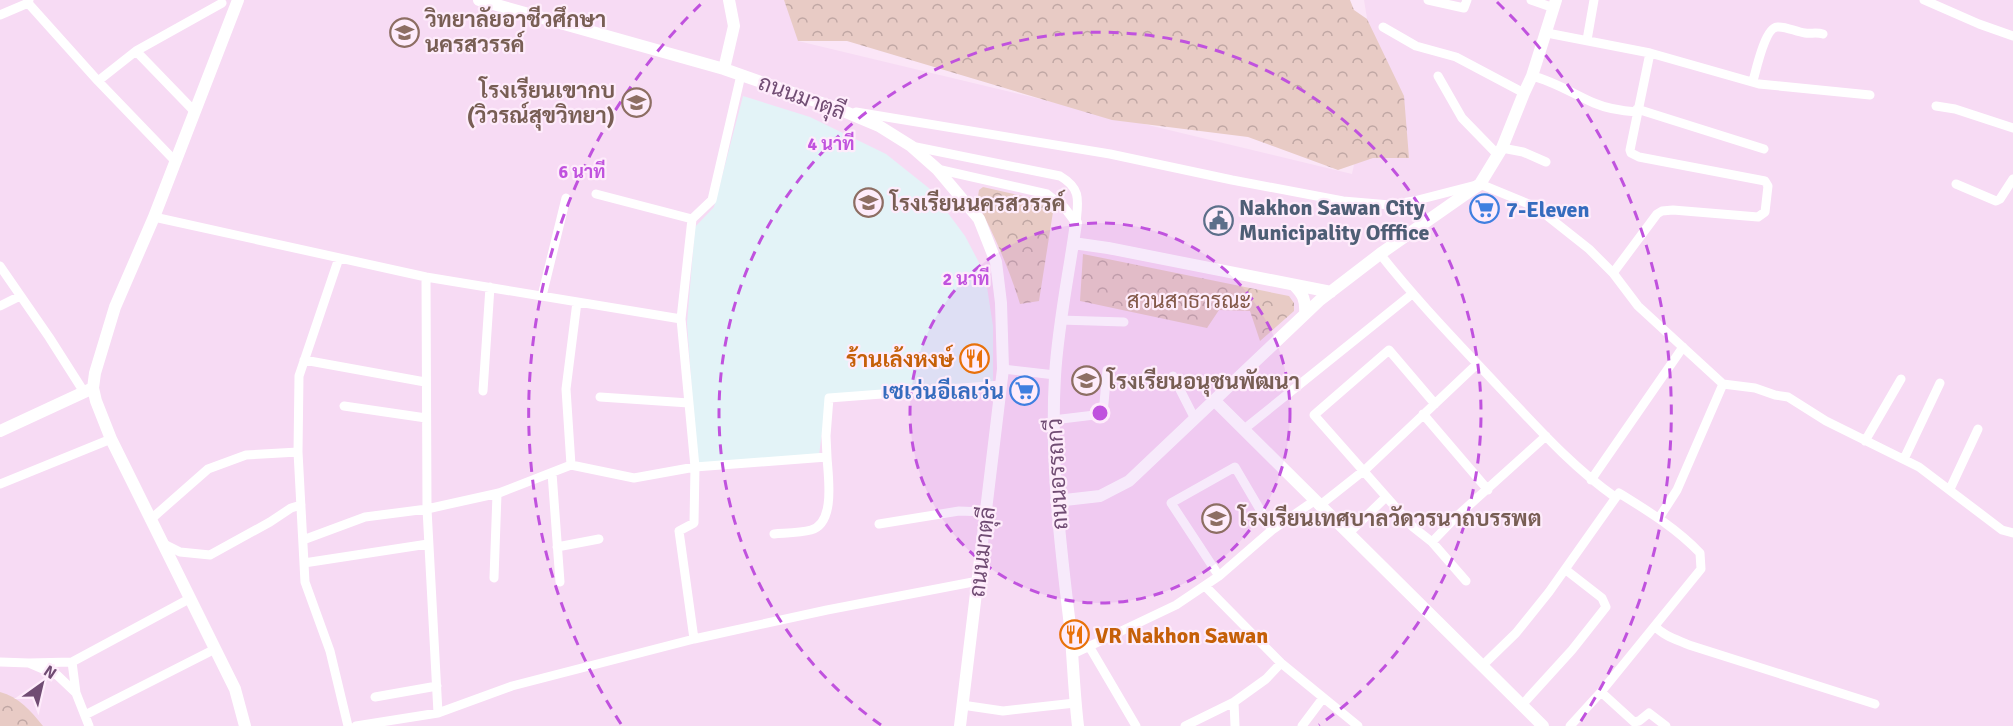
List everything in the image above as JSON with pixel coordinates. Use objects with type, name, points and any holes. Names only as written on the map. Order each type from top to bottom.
[{"type":"street","points":[[0,431],[88,390],[115,307],[154,217],[238,0]]},
{"type":"street","name":"ถนนมาตุลี","points":[[479,0],[724,69],[841,110],[879,126],[911,146],[937,169],[979,219],[996,262],[1001,303],[1003,369],[960,726]]},
{"type":"street","points":[[724,69],[734,26],[729,0]]},
{"type":"street","points":[[1428,0],[1464,8],[1467,0]]},
{"type":"street","points":[[1056,501],[1100,496],[1130,481],[1305,314],[1380,254],[1480,184],[1500,152],[1532,76],[1555,4],[1530,0]]},
{"type":"street","points":[[1587,40],[1594,0]]},
{"type":"street","points":[[1924,0],[2013,36]]},
{"type":"street","points":[[0,15],[29,1],[98,81],[176,162]]},
{"type":"street","points":[[98,81],[136,51],[222,3]]},
{"type":"street","points":[[1383,27],[1416,46],[1456,57],[1524,93]]},
{"type":"street","points":[[1753,81],[1767,36],[1772,28],[1823,34]]},
{"type":"street","points":[[1546,33],[1650,54],[1759,84],[1870,95]]},
{"type":"street","points":[[136,51],[195,112]]},
{"type":"street","points":[[1613,273],[1657,214],[1662,211],[1758,217],[1765,212],[1768,186],[1765,181],[1639,157],[1631,153],[1637,111],[1650,54]]},
{"type":"street","points":[[694,639],[679,531],[694,523],[695,467],[681,319],[692,219],[712,200],[741,75]]},
{"type":"street","points":[[1438,76],[1462,118],[1485,144],[1500,152],[1522,152],[1546,162]]},
{"type":"street","points":[[1532,76],[1543,78],[1603,106],[1637,111],[1764,149]]},
{"type":"street","points":[[1936,106],[1954,109],[2013,128]]},
{"type":"street","points":[[841,110],[1110,154],[1343,201],[1390,205],[1480,184],[1536,207],[1589,249],[1613,273],[1638,306],[1723,384],[1755,388],[1788,397],[1826,421],[1919,467],[2002,530],[2013,533]]},
{"type":"street","points":[[911,146],[1060,176],[1067,180],[1077,192],[1076,223]]},
{"type":"street","points":[[937,169],[1047,194],[1064,207],[1076,223]]},
{"type":"street","points":[[1956,184],[1996,201],[2000,199],[2013,179]]},
{"type":"street","points":[[596,194],[692,219]]},
{"type":"street","points":[[542,296],[566,198]]},
{"type":"street","points":[[1414,201],[1429,204],[1433,211],[1430,219]]},
{"type":"street","points":[[154,217],[426,277],[681,319]]},
{"type":"street","name":"ถนนอรรถกวี","points":[[1076,223],[1060,320],[1053,420],[1056,501],[1073,654],[1078,726]]},
{"type":"street","points":[[1073,243],[1331,292]]},
{"type":"street","points":[[1380,254],[1412,294],[1546,436],[1591,480],[1615,497]]},
{"type":"street","points":[[339,258],[299,376],[298,452],[305,582],[330,651],[348,726]]},
{"type":"street","points":[[0,267],[96,401],[111,439],[150,520],[235,689],[245,726]]},
{"type":"street","points":[[426,277],[427,509],[438,713]]},
{"type":"street","points":[[1294,285],[1305,299],[1305,314]]},
{"type":"street","points":[[483,392],[490,287]]},
{"type":"street","points":[[1243,430],[1412,294]]},
{"type":"street","points":[[0,306],[21,296]]},
{"type":"street","points":[[571,465],[566,389],[577,302]]},
{"type":"street","points":[[1060,320],[1124,322]]},
{"type":"street","points":[[1591,480],[1683,347]]},
{"type":"street","points":[[1435,404],[1389,350],[1314,415],[1413,527],[1432,542],[1466,581]]},
{"type":"street","points":[[304,360],[425,382]]},
{"type":"street","points":[[1073,654],[1176,605],[1219,576],[1272,530],[1364,471],[1477,364]]},
{"type":"street","points":[[1003,369],[1055,375]]},
{"type":"street","points":[[1053,420],[1103,414],[1107,370]]},
{"type":"street","points":[[1173,376],[1195,419]]},
{"type":"street","points":[[1865,441],[1900,379]]},
{"type":"street","points":[[1904,459],[1940,383]]},
{"type":"street","points":[[1659,518],[1677,490],[1723,384]]},
{"type":"street","points":[[774,534],[814,530],[823,521],[829,506],[826,436],[829,398],[1001,385]]},
{"type":"street","points":[[600,397],[689,403]]},
{"type":"street","points":[[1215,401],[1543,726]]},
{"type":"street","points":[[344,406],[426,418]]},
{"type":"street","points":[[1423,414],[1488,490]]},
{"type":"street","points":[[1950,489],[1978,429]]},
{"type":"street","points":[[1432,542],[1546,436]]},
{"type":"street","points":[[0,484],[111,439]]},
{"type":"street","points":[[150,520],[208,469],[246,455],[298,452]]},
{"type":"street","points":[[303,540],[365,517],[427,509],[497,494],[571,465],[634,478],[695,467],[827,457]]},
{"type":"street","points":[[1219,576],[1171,503],[1235,466],[1272,530]]},
{"type":"street","points":[[552,473],[560,582]]},
{"type":"street","points":[[1482,666],[1516,633],[1566,570],[1618,493],[1659,518],[1682,535],[1700,553],[1701,568],[1601,692],[1570,726]]},
{"type":"street","points":[[494,578],[497,494]]},
{"type":"street","points":[[1353,529],[1386,497]]},
{"type":"street","points":[[162,543],[180,552],[210,555],[291,508],[301,506]]},
{"type":"street","points":[[879,524],[959,512],[986,512]]},
{"type":"street","points":[[557,547],[599,539]]},
{"type":"street","points":[[304,563],[428,544]]},
{"type":"street","points":[[1522,705],[1572,650],[1606,606],[1602,598],[1566,570]]},
{"type":"street","points":[[356,726],[438,713],[512,686],[694,639],[827,610],[978,581]]},
{"type":"street","points":[[1205,586],[1281,663],[1358,726]]},
{"type":"street","points":[[0,662],[72,662],[189,599]]},
{"type":"street","points":[[1655,626],[1672,638],[1689,645],[1875,704]]},
{"type":"street","points":[[1089,646],[1136,726]]},
{"type":"street","points":[[85,715],[215,649]]},
{"type":"street","points":[[72,662],[76,693],[89,726]]},
{"type":"street","points":[[29,663],[57,675],[76,693]]},
{"type":"street","points":[[1185,726],[1234,702],[1266,679],[1281,663]]},
{"type":"street","points":[[375,697],[437,686]]},
{"type":"street","points":[[1601,692],[1634,722],[1649,713],[1665,726]]},
{"type":"street","points":[[1302,726],[1323,698]]},
{"type":"street","points":[[1234,702],[1234,726]]},
{"type":"street","points":[[962,705],[1003,711],[1075,703]]},
{"type":"street","points":[[420,715],[420,726]]},
{"type":"shaded area","points":[[0,0],[795,0],[798,41],[1352,174],[1375,67],[1364,0],[2013,0],[2013,726],[0,726]]},
{"type":"shaded area","points":[[743,96],[810,117],[886,154],[930,189],[965,236],[985,274],[993,326],[993,383],[827,396],[819,455],[697,464],[687,323],[695,227],[714,207]]},
{"type":"green space","points":[[784,0],[1350,0],[1354,10],[1367,19],[1404,96],[1409,158],[1373,158],[1338,170],[1248,137],[1112,120],[847,41],[798,41]]},
{"type":"green space","points":[[983,187],[1045,201],[1051,205],[1053,212],[1039,301],[1020,304],[1001,252],[977,202],[979,190]]},
{"type":"green space","name":"สวนสาธารณะ","points":[[1083,254],[1289,296],[1294,303],[1294,311],[1260,341],[1250,311],[1219,310],[1207,328],[1080,301]]},
{"type":"green space","points":[[0,692],[19,701],[43,726],[0,726]]},
{"type":"place","name":"วิทยาลัยอาชีวศึกษา นครสวรรค์","points":[[404,32]]},
{"type":"place","name":"โรงเรียนเขากบ (วิวรณ์สุขวิทยา)","points":[[636,103]]},
{"type":"place","name":"โรงเรียนนครสวรรค์","points":[[869,203]]},
{"type":"place","name":"7-Eleven","points":[[1485,209]]},
{"type":"place","name":"Nakhon Sawan City Municipality Offfice","points":[[1218,220]]},
{"type":"place","name":"ร้านเล้งหงษ์","points":[[975,359]]},
{"type":"place","name":"โรงเรียนอนุชนพัฒนา","points":[[1086,381]]},
{"type":"place","name":"เซเว่นอีเลเว่น","points":[[1025,391]]},
{"type":"place","name":"โรงเรียนเทศบาลวัดวรนาถบรรพต","points":[[1217,518]]},
{"type":"place","name":"VR Nakhon Sawan","points":[[1074,635]]}]
